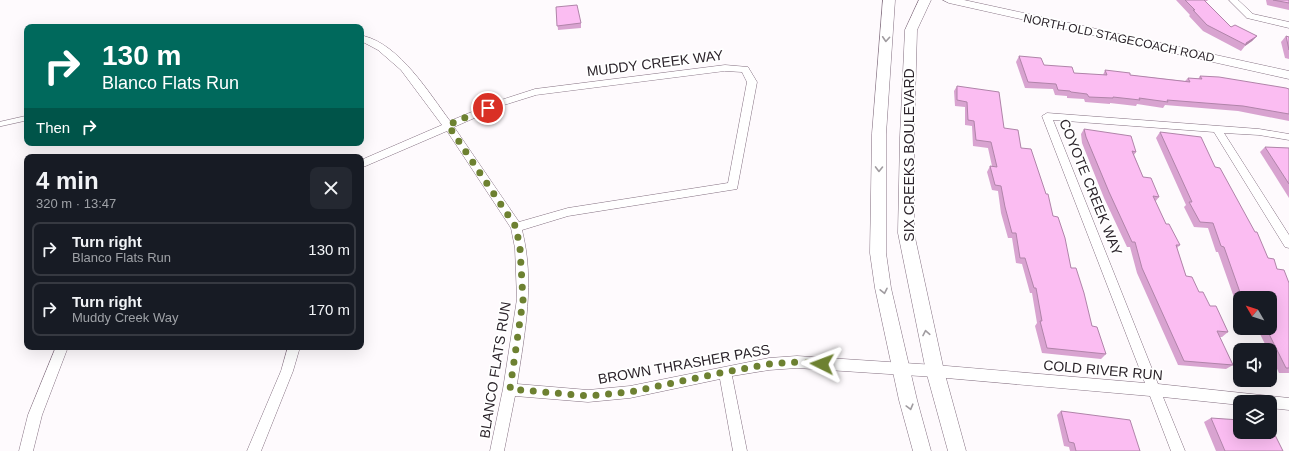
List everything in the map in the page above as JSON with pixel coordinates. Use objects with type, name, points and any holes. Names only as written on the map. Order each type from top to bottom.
[{"type":"street","name":"SIX CREEKS BOULEVARD","points":[[889,0],[879,134],[878,245],[883,288],[901,369],[922,451]]},
{"type":"street","name":"SIX CREEKS BOULEVARD","points":[[925,0],[911,30],[906,137],[906,233],[935,371],[957,451]]},
{"type":"street","name":"NORTH OLD STAGECOACH ROAD","points":[[949,0],[1289,75]]},
{"type":"street","points":[[1233,0],[1250,16],[1289,25]]},
{"type":"street","name":"BLANCO FLATS RUN","points":[[364,40],[381,48],[394,58],[448,125],[516,227],[520,248],[523,300],[510,389],[497,451]]},
{"type":"street","name":"MUDDY CREEK WAY","points":[[364,163],[501,103],[535,92],[725,68],[745,69],[752,82],[733,186],[568,212],[516,227]]},
{"type":"street","name":"COYOTE CREEK WAY","points":[[1178,451],[1046,116],[1259,132],[1289,137]]},
{"type":"street","points":[[1217,129],[1289,244]]},
{"type":"street","points":[[26,451],[35,415],[61,350]]},
{"type":"street","points":[[254,451],[287,371],[293,350]]},
{"type":"street","name":"BROWN THRASHER PASS","points":[[510,389],[588,396],[630,392],[769,364],[797,362],[935,371]]},
{"type":"street","name":"COLD RIVER RUN","points":[[935,371],[1233,398]]},
{"type":"street","points":[[725,372],[740,451]]},
{"type":"street","name":"COLD RIVER RUN","points":[[1277,403],[1289,404]]},
{"type":"lane","points":[[0,124],[24,119]]},
{"type":"building","points":[[1185,0],[1204,0],[1231,27],[1235,25],[1257,36],[1246,43],[1246,45],[1207,25]]},
{"type":"building","points":[[1273,0],[1289,0],[1289,3]]},
{"type":"building","points":[[577,5],[581,23],[557,26],[556,7]]},
{"type":"building","points":[[1286,36],[1289,37],[1289,50]]},
{"type":"building","points":[[1019,56],[1041,58],[1044,65],[1072,67],[1074,73],[1107,75],[1105,70],[1130,73],[1130,75],[1190,82],[1188,78],[1202,79],[1200,76],[1219,77],[1286,88],[1289,89],[1289,114],[1243,106],[1167,100],[1168,102],[1139,98],[1140,100],[1113,97],[1089,97],[1087,94],[1058,90],[1056,84],[1028,82]]},
{"type":"building","points":[[957,86],[999,92],[1004,128],[1018,130],[1021,148],[1031,149],[1046,194],[1048,194],[1053,216],[1058,217],[1065,238],[1071,268],[1076,268],[1092,326],[1097,327],[1106,354],[1047,348],[1040,321],[1042,321],[1036,288],[1034,288],[1025,258],[1020,258],[1016,233],[1012,233],[1001,186],[995,185],[990,166],[997,167],[991,142],[976,140],[974,121],[968,120],[967,102],[957,100]]},
{"type":"building","points":[[1084,129],[1131,136],[1136,152],[1132,151],[1143,177],[1151,178],[1159,197],[1153,196],[1166,224],[1169,224],[1180,245],[1176,245],[1186,276],[1192,277],[1199,292],[1203,292],[1210,306],[1216,306],[1228,332],[1217,331],[1233,365],[1184,361],[1142,268],[1135,242],[1132,242],[1086,137]]},
{"type":"building","points":[[1160,132],[1201,137],[1215,167],[1220,168],[1255,232],[1257,232],[1268,258],[1274,259],[1277,269],[1284,270],[1289,283],[1289,368],[1286,368],[1277,350],[1277,343],[1274,343],[1270,335],[1277,335],[1277,291],[1240,291],[1224,247],[1221,246],[1213,223],[1200,222],[1189,202],[1192,202]]},
{"type":"building","points":[[1265,147],[1289,148],[1289,184]]},
{"type":"building","points":[[1061,411],[1130,420],[1140,451],[1076,451],[1074,443],[1069,442]]},
{"type":"building","points":[[1211,418],[1233,420],[1233,439],[1277,439],[1283,451],[1225,451]]},
{"type":"route","points":[[488,108],[448,125],[516,227],[520,248],[523,300],[519,336],[510,389],[588,396],[630,392],[769,364],[797,362],[822,364]]}]
